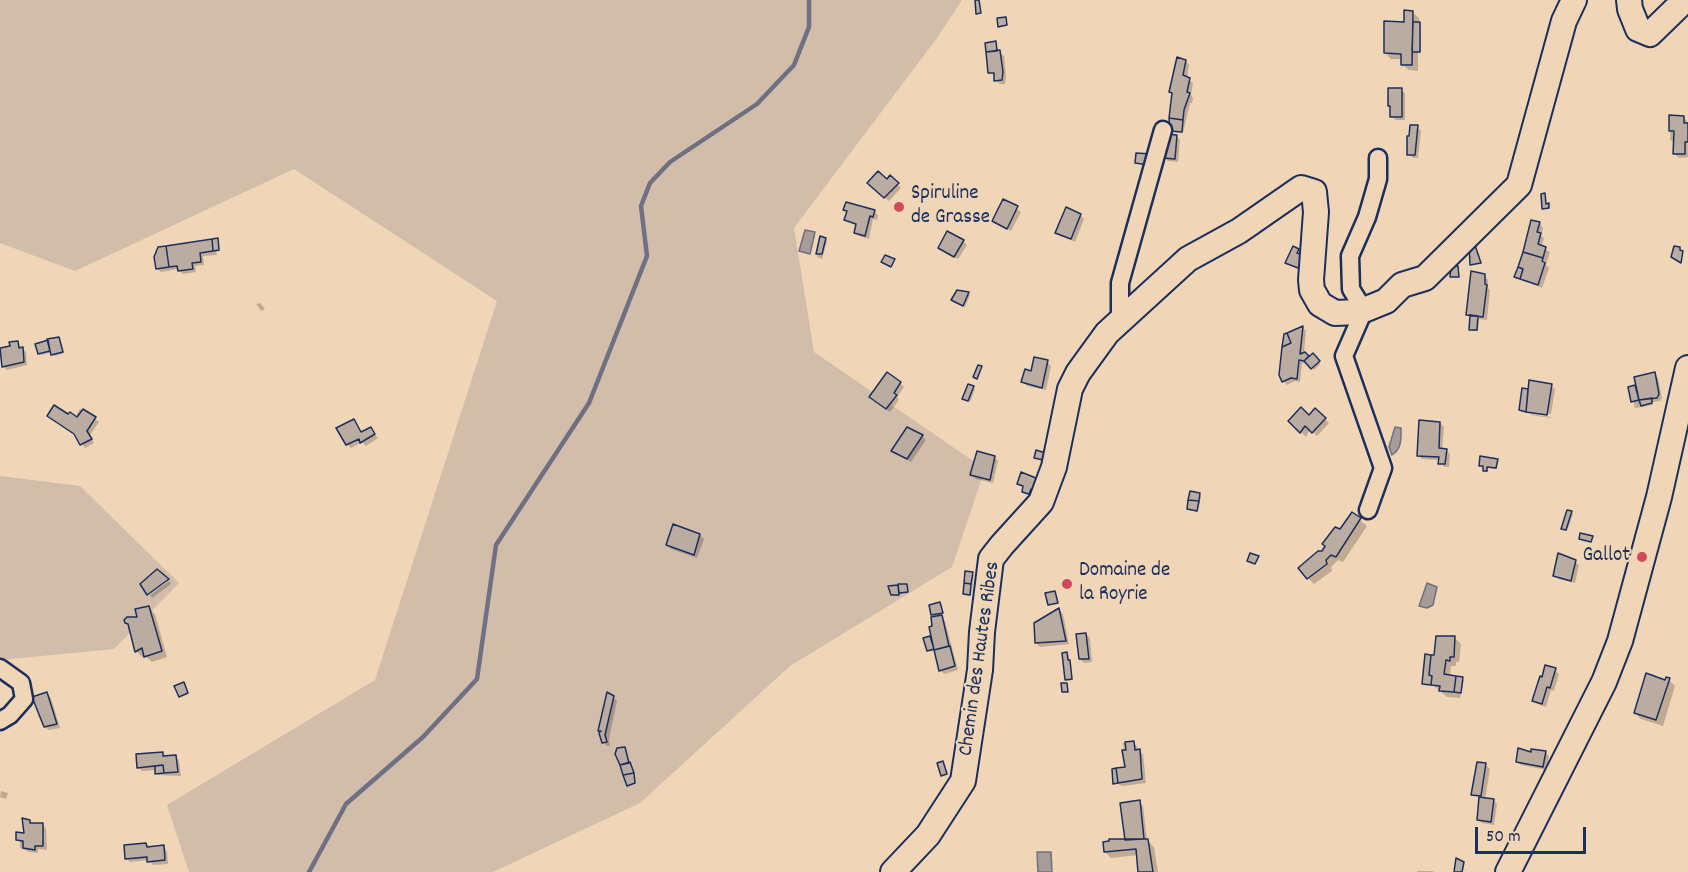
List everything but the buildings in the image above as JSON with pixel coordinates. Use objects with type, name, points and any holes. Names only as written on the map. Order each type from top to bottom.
[{"type":"street","name":"Chemin des Hautes Ribes","points":[[893,872],[928,834],[963,781],[980,670],[991,559],[1041,502],[1054,467],[1070,389],[1107,333],[1188,259],[1239,231],[1301,188],[1314,192],[1316,212],[1311,280],[1312,290],[1320,304],[1335,313],[1364,310],[1386,302],[1402,285],[1425,278],[1519,185],[1564,21],[1574,0]]},
{"type":"street","points":[[1629,0],[1638,29],[1650,34],[1685,0]]},
{"type":"street","points":[[1120,320],[1120,283],[1162,130]]},
{"type":"street","points":[[1368,510],[1383,468],[1344,356],[1364,310],[1351,289],[1350,256],[1367,217],[1378,179],[1378,158]]},
{"type":"street","points":[[1508,872],[1604,682],[1620,641],[1659,497],[1688,368]]},
{"type":"street","points":[[0,668],[21,683],[24,699],[10,715],[0,721]]},
{"type":"shaded area","points":[[0,0],[962,0],[937,38],[794,228],[814,352],[985,469],[952,567],[790,666],[640,803],[493,872],[189,872],[167,805],[375,680],[497,301],[294,169],[75,271],[0,243]]},
{"type":"shaded area","points":[[805,230],[815,232],[810,254],[799,251]]},
{"type":"shaded area","points":[[1395,427],[1401,428],[1401,440],[1398,450],[1392,455],[1389,447]]},
{"type":"shaded area","points":[[0,476],[80,486],[179,583],[114,649],[0,660]]},
{"type":"shaded area","points":[[1427,583],[1437,587],[1433,605],[1427,608],[1419,606]]},
{"type":"shaded area","points":[[1037,852],[1051,852],[1052,872],[1038,872]]},
{"type":"waterway","points":[[309,872],[346,804],[423,737],[477,679],[496,545],[589,403],[647,256],[641,206],[650,183],[670,162],[757,104],[794,65],[809,27],[809,0]]},
{"type":"place","name":"Spiruline de Grasse","points":[[899,207]]},
{"type":"place","name":"Gallot","points":[[1642,557]]},
{"type":"place","name":"Domaine de la Royrie","points":[[1067,584]]}]
